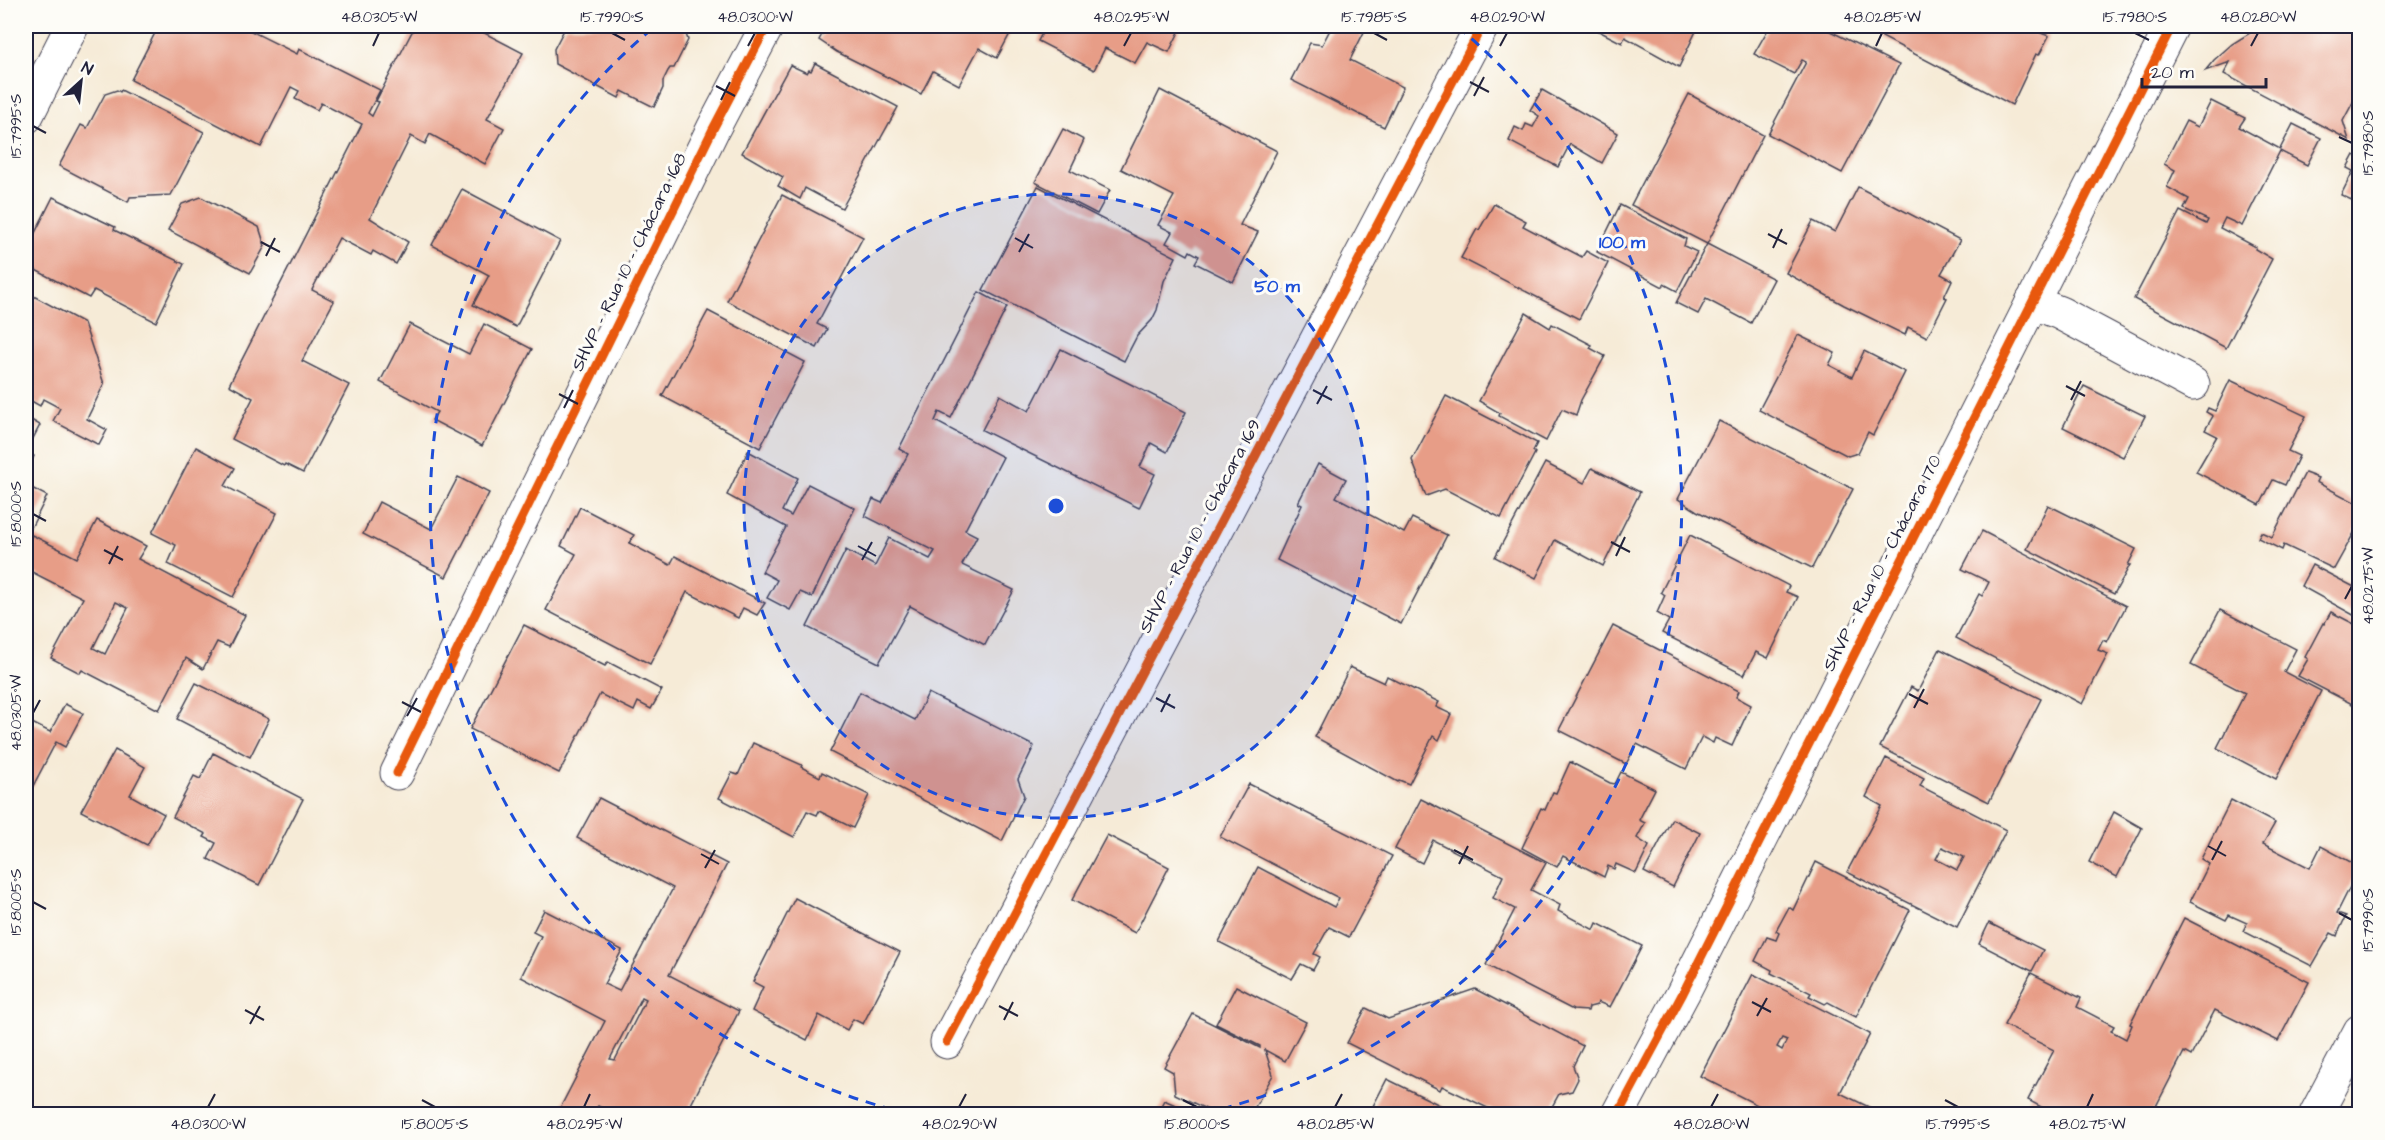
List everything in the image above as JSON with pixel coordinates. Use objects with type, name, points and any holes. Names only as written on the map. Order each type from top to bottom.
[{"type":"street","points":[[26,117],[72,26]]},
{"type":"street","name":"SHVP - Rua 10 - Chácara 168","points":[[398,773],[713,129],[767,26]]},
{"type":"street","name":"SHVP - Rua 10 - Chácara 169","points":[[947,1042],[1482,26]]},
{"type":"street","name":"SHVP - Rua 10 - Chácara 170","points":[[1618,1114],[1693,972],[2172,26]]},
{"type":"street","points":[[2032,302],[2061,313],[2193,384]]},
{"type":"street","points":[[2316,1114],[2360,1032]]},
{"type":"building","points":[[145,26],[241,26],[297,54],[299,49],[380,90],[368,113],[372,116],[379,102],[376,101],[415,26],[471,26],[523,53],[487,119],[504,128],[485,164],[430,134],[425,144],[411,136],[370,218],[408,242],[396,264],[373,251],[371,255],[339,238],[312,290],[334,301],[302,361],[349,385],[303,473],[285,464],[284,466],[232,439],[253,398],[229,385],[362,124],[321,103],[317,110],[295,99],[299,91],[291,87],[261,147],[131,80],[156,31]]},
{"type":"building","points":[[566,26],[686,26],[684,28],[688,40],[674,68],[668,71],[654,107],[622,91],[619,98],[555,64],[554,49]]},
{"type":"building","points":[[827,26],[953,26],[961,30],[963,26],[1009,26],[1013,28],[997,58],[979,48],[959,85],[933,71],[921,94],[837,52],[819,40]]},
{"type":"building","points":[[1046,26],[1182,26],[1169,52],[1147,42],[1135,63],[1105,48],[1094,70],[1038,41]]},
{"type":"building","points":[[1332,26],[1367,26],[1350,60],[1403,87],[1384,127],[1291,80],[1310,43],[1322,45]]},
{"type":"building","points":[[1589,26],[1704,26],[1703,29],[1698,27],[1679,67],[1625,37],[1622,43]]},
{"type":"building","points":[[1770,26],[1820,26],[1899,65],[1842,173],[1768,134],[1806,62],[1802,60],[1794,74],[1754,54]]},
{"type":"building","points":[[1888,26],[2045,26],[2041,33],[2049,36],[2039,55],[2036,54],[2012,105],[1882,37]]},
{"type":"building","points":[[2261,26],[2347,26],[2356,30],[2353,35],[2360,39],[2360,89],[2343,121],[2349,140],[2224,74],[2230,62],[2205,71],[2232,44]]},
{"type":"building","points":[[815,63],[898,107],[842,208],[805,188],[800,199],[778,186],[783,177],[742,153],[790,65],[807,73],[811,71]]},
{"type":"building","points":[[117,90],[204,132],[171,195],[130,197],[128,202],[59,166],[81,125],[87,128],[105,94]]},
{"type":"building","points":[[1160,90],[1277,151],[1240,225],[1258,232],[1233,282],[1195,263],[1199,256],[1190,251],[1188,255],[1166,243],[1172,232],[1158,225],[1174,196],[1121,169]]},
{"type":"building","points":[[1542,90],[1618,133],[1602,163],[1570,144],[1558,167],[1509,141],[1515,127],[1523,131],[1526,124],[1533,127],[1539,116],[1530,110]]},
{"type":"building","points":[[1689,94],[1763,135],[1707,244],[1631,205]]},
{"type":"building","points":[[2211,101],[2245,118],[2239,127],[2280,149],[2293,124],[2321,138],[2307,165],[2280,151],[2242,226],[2225,218],[2220,228],[2256,247],[2255,249],[2272,259],[2226,348],[2134,299],[2180,211],[2206,224],[2208,220],[2184,209],[2189,199],[2167,187],[2175,170],[2164,164],[2186,121],[2198,127]]},
{"type":"building","points":[[1063,129],[1084,140],[1070,170],[1110,190],[1097,214],[1035,182]]},
{"type":"building","points":[[2354,155],[2360,158],[2360,204],[2341,195],[2353,171],[2347,168]]},
{"type":"building","points":[[1038,186],[1176,257],[1164,281],[1157,310],[1152,320],[1137,336],[1124,361],[983,290]]},
{"type":"building","points":[[1858,187],[1960,240],[1941,274],[1952,280],[1944,297],[1947,298],[1927,337],[1908,327],[1905,335],[1786,273],[1813,221],[1835,232]]},
{"type":"building","points":[[462,189],[560,241],[516,327],[473,305],[489,275],[432,245]]},
{"type":"building","points":[[782,195],[863,237],[817,324],[827,329],[817,348],[727,301]]},
{"type":"building","points":[[53,197],[184,264],[156,322],[94,290],[89,298],[26,265],[26,251]]},
{"type":"building","points":[[201,197],[259,227],[265,246],[250,273],[168,230],[182,204]]},
{"type":"building","points":[[1494,204],[1526,221],[1523,226],[1582,257],[1586,251],[1608,263],[1579,319],[1461,258]]},
{"type":"building","points":[[1620,205],[1686,239],[1684,246],[1697,252],[1677,291],[1664,284],[1663,287],[1597,252]]},
{"type":"building","points":[[1707,244],[1774,279],[1751,323],[1706,299],[1698,314],[1676,303]]},
{"type":"building","points":[[26,292],[84,323],[104,384],[87,419],[107,430],[99,445],[53,421],[60,408],[43,399],[40,406],[26,398]]},
{"type":"building","points":[[979,292],[1007,307],[951,418],[939,412],[935,421],[1003,457],[965,530],[977,536],[962,565],[1014,590],[985,645],[910,606],[879,663],[807,627],[846,550],[875,566],[889,538],[930,559],[935,551],[865,516],[873,499],[882,503],[908,454],[899,449]]},
{"type":"building","points":[[708,311],[805,362],[760,448],[662,396]]},
{"type":"building","points":[[1526,313],[1550,328],[1552,324],[1592,345],[1590,348],[1605,356],[1581,400],[1576,415],[1562,409],[1546,441],[1499,416],[1500,413],[1479,401]]},
{"type":"building","points":[[410,324],[469,354],[484,324],[532,349],[482,446],[432,420],[437,412],[380,382]]},
{"type":"building","points":[[1798,335],[1835,353],[1829,365],[1852,377],[1864,351],[1905,372],[1873,435],[1868,432],[1858,453],[1848,456],[1759,410]]},
{"type":"building","points":[[1061,349],[1186,412],[1167,452],[1151,443],[1140,467],[1155,474],[1139,508],[982,430],[1000,395],[1029,411]]},
{"type":"building","points":[[2230,380],[2306,416],[2288,451],[2299,456],[2285,485],[2273,480],[2260,505],[2196,472],[2217,436],[2205,430],[2213,416],[2206,412],[2208,408],[2215,411]]},
{"type":"building","points":[[2084,386],[2145,416],[2123,457],[2063,427]]},
{"type":"building","points":[[1446,396],[1537,443],[1533,451],[1535,453],[1501,518],[1445,489],[1426,496],[1412,460]]},
{"type":"building","points":[[26,417],[40,425],[26,452]]},
{"type":"building","points":[[1719,421],[1853,489],[1812,568],[1697,511],[1678,499]]},
{"type":"building","points":[[196,447],[235,468],[225,486],[277,513],[233,597],[168,564],[176,545],[152,533]]},
{"type":"building","points":[[748,451],[798,478],[782,511],[791,516],[808,484],[855,508],[812,597],[800,592],[790,610],[767,598],[777,580],[762,572],[786,527],[727,495]]},
{"type":"building","points":[[26,452],[34,456],[26,473]]},
{"type":"building","points":[[1545,463],[1584,483],[1592,468],[1640,492],[1603,566],[1555,540],[1536,578],[1495,557]]},
{"type":"building","points":[[1318,464],[1346,479],[1336,497],[1404,533],[1412,518],[1447,535],[1401,624],[1277,560],[1302,505],[1298,503]]},
{"type":"building","points":[[2305,473],[2318,478],[2316,482],[2360,505],[2360,522],[2334,569],[2284,545],[2282,550],[2258,538],[2261,532],[2272,537]]},
{"type":"building","points":[[458,477],[489,493],[446,577],[363,534],[379,502],[431,529]]},
{"type":"building","points":[[26,485],[47,496],[29,532],[26,530]]},
{"type":"building","points":[[2048,505],[2136,549],[2114,594],[2027,549]]},
{"type":"building","points":[[580,507],[634,535],[629,543],[670,565],[675,556],[765,603],[757,615],[743,608],[738,618],[687,592],[650,664],[546,610],[576,554],[561,546]]},
{"type":"building","points":[[97,520],[146,546],[138,559],[245,615],[229,647],[217,642],[203,669],[186,658],[159,710],[82,670],[80,673],[51,658],[83,598],[26,569],[26,548],[32,535],[77,558]],"holes":[[[116,602],[128,608],[105,654],[93,648]]]},
{"type":"building","points":[[1982,531],[2126,606],[2107,642],[2103,640],[2098,650],[2108,654],[2082,704],[1956,638],[1979,594],[1982,596],[1989,582],[1962,569]]},
{"type":"building","points":[[1690,535],[1789,586],[1786,592],[1798,597],[1768,658],[1756,652],[1744,675],[1662,633],[1669,620],[1657,613],[1665,595],[1661,592]]},
{"type":"building","points":[[2312,565],[2360,590],[2360,613],[2357,617],[2301,586]]},
{"type":"building","points":[[2220,610],[2296,649],[2284,672],[2321,691],[2276,779],[2217,748],[2245,693],[2191,665]]},
{"type":"building","points":[[2331,612],[2360,627],[2360,708],[2298,676],[2308,659],[2305,657]]},
{"type":"building","points":[[524,625],[605,666],[608,662],[662,690],[651,709],[638,702],[634,711],[600,694],[559,773],[470,729]]},
{"type":"building","points":[[1613,626],[1739,691],[1736,697],[1751,705],[1732,746],[1715,738],[1713,743],[1702,737],[1686,769],[1637,744],[1626,764],[1559,730]]},
{"type":"building","points":[[1940,649],[2041,699],[1989,802],[1880,747],[1911,687],[1918,691]]},
{"type":"building","points":[[1350,667],[1384,683],[1387,676],[1439,702],[1436,707],[1451,714],[1439,740],[1433,736],[1409,784],[1399,780],[1398,782],[1315,737]]},
{"type":"building","points":[[196,683],[269,719],[250,757],[177,719]]},
{"type":"building","points":[[860,692],[915,720],[928,693],[1034,746],[1018,779],[1024,796],[1002,841],[830,752]]},
{"type":"building","points":[[65,704],[83,713],[65,747],[56,742],[33,786],[26,782],[28,775],[26,774],[26,720],[50,732]]},
{"type":"building","points":[[753,743],[802,765],[801,767],[820,777],[822,772],[869,795],[853,828],[819,811],[817,815],[807,811],[794,837],[719,798],[732,773],[738,775]]},
{"type":"building","points":[[115,750],[145,767],[130,795],[164,814],[147,845],[81,811]]},
{"type":"building","points":[[213,753],[303,799],[259,885],[208,859],[216,843],[204,837],[206,834],[173,817],[194,776],[200,779]]},
{"type":"building","points":[[1886,758],[1924,778],[1920,786],[2006,830],[1957,927],[1847,872],[1882,806],[1866,797]],"holes":[[[1942,847],[1964,857],[1957,870],[1936,859]]]},
{"type":"building","points":[[1570,762],[1610,783],[1615,784],[1621,772],[1655,789],[1639,820],[1645,823],[1637,838],[1649,846],[1636,873],[1616,864],[1614,869],[1608,866],[1604,877],[1563,856],[1557,867],[1522,848],[1541,808],[1545,810],[1553,792],[1556,793]]},
{"type":"building","points":[[1249,784],[1392,856],[1349,937],[1329,927],[1314,954],[1320,957],[1313,970],[1301,964],[1292,979],[1219,942],[1258,867],[1334,907],[1339,898],[1220,837]]},
{"type":"building","points":[[599,798],[727,864],[669,975],[739,1011],[686,1114],[614,1114],[598,1106],[593,1114],[557,1114],[605,1021],[521,977],[541,936],[533,932],[544,910],[622,950],[604,984],[619,991],[673,888],[577,838]],"holes":[[[642,997],[646,999],[615,1060],[610,1059]]]},
{"type":"building","points":[[1421,799],[1546,863],[1531,890],[1560,905],[1558,911],[1594,930],[1597,923],[1642,946],[1610,1007],[1598,1002],[1597,1005],[1589,1007],[1588,1011],[1573,1010],[1486,965],[1515,909],[1493,898],[1503,876],[1433,840],[1422,863],[1395,849]]},
{"type":"building","points":[[2231,800],[2275,823],[2263,844],[2310,868],[2321,846],[2360,867],[2337,913],[2346,916],[2337,936],[2331,933],[2312,966],[2243,931],[2247,923],[2229,915],[2226,920],[2190,902],[2209,864],[2201,859]]},
{"type":"building","points":[[2114,812],[2142,828],[2117,877],[2089,862]]},
{"type":"building","points":[[1672,819],[1700,833],[1673,887],[1644,872]]},
{"type":"building","points":[[1107,835],[1169,867],[1135,933],[1072,900]]},
{"type":"building","points":[[1816,862],[1910,910],[1856,1017],[1828,1002],[1825,1004],[1809,996],[1811,993],[1771,973],[1772,970],[1755,961],[1767,937],[1776,940],[1779,933],[1776,931],[1789,907],[1793,910]]},
{"type":"building","points":[[795,898],[900,952],[863,1024],[853,1019],[847,1030],[819,1015],[807,1040],[752,1011],[763,987],[753,982]]},
{"type":"building","points":[[2184,918],[2309,982],[2278,1041],[2215,1010],[2191,1056],[2184,1052],[2152,1114],[2048,1114],[2043,1112],[2045,1109],[2028,1100],[2054,1050],[2004,1025],[2031,973],[2081,998],[2077,1007],[2114,1026],[2111,1031],[2126,1039],[2132,1025],[2130,1024]]},
{"type":"building","points":[[1989,923],[2043,950],[2032,971],[1979,944]]},
{"type":"building","points":[[1753,974],[1870,1034],[1840,1093],[1883,1114],[1775,1114],[1700,1076]],"holes":[[[1782,1038],[1787,1040],[1782,1050],[1777,1047]]]},
{"type":"building","points":[[1236,986],[1306,1022],[1285,1061],[1265,1050],[1273,1075],[1251,1114],[1239,1114],[1231,1110],[1228,1114],[1216,1114],[1175,1094],[1173,1072],[1164,1067],[1193,1014],[1260,1048],[1216,1024]]},
{"type":"building","points":[[1475,989],[1583,1046],[1573,1066],[1578,1079],[1572,1091],[1559,1094],[1548,1114],[1500,1114],[1442,1086],[1440,1090],[1347,1043],[1366,1008],[1388,1019]]},
{"type":"building","points":[[1387,1079],[1389,1080],[1458,1114],[1369,1114]]},
{"type":"building","points":[[1164,1100],[1196,1114],[1157,1114]]},
{"type":"cycle path","points":[[397,773],[713,129],[767,26]]},
{"type":"cycle path","points":[[947,1042],[1482,26]]},
{"type":"cycle path","points":[[1618,1114],[1683,993],[2172,26]]}]
